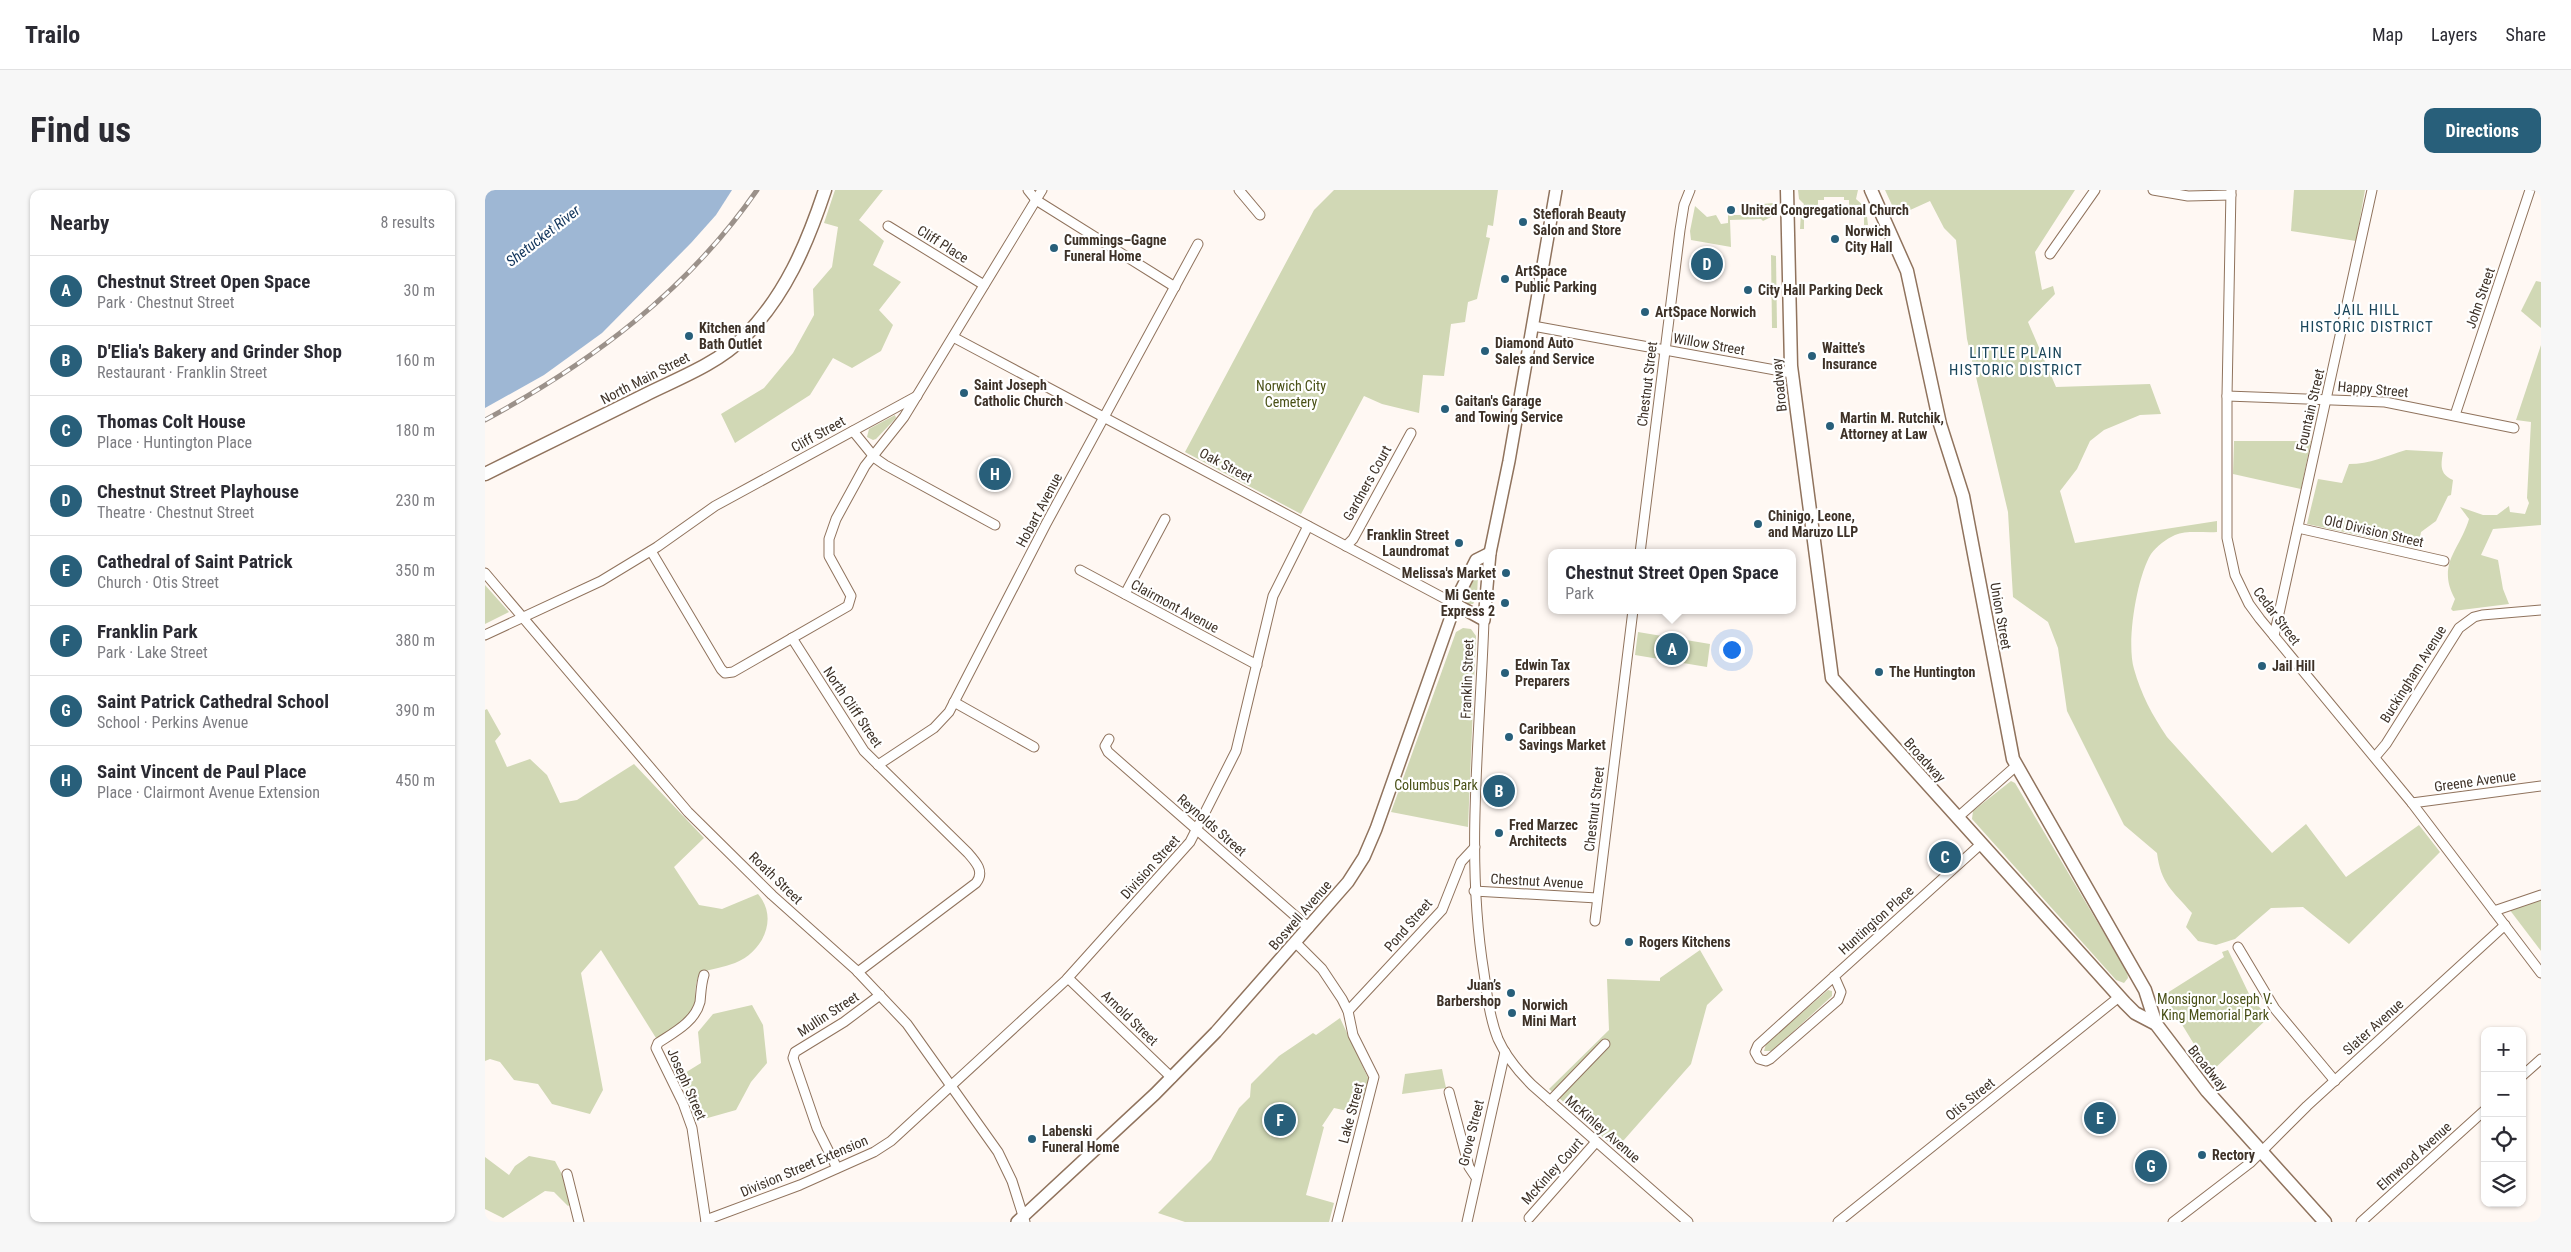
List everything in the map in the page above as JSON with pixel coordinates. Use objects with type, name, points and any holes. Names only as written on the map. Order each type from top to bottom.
[{"type":"main road","name":"North Main Street","points":[[485,474],[677,378],[737,343],[762,316],[790,275],[813,227],[825,190]]},
{"type":"main road","name":"Broadway","points":[[1787,190],[1792,372],[1832,678],[2119,997],[2135,1013],[2156,1024],[2207,1091],[2325,1222]]},
{"type":"main road","name":"Union Street","points":[[1871,190],[1900,254],[1909,279],[1940,424],[1963,496],[2006,728],[2016,766],[2145,990],[2156,1024]]},
{"type":"street","points":[[1029,190],[1036,200],[1175,287]]},
{"type":"street","name":"Cliff Street","points":[[485,634],[590,586],[651,551],[715,506],[917,396],[1042,190]]},
{"type":"street","points":[[1239,190],[1260,215]]},
{"type":"street","name":"Franklin Street","points":[[1505,1052],[1497,1037],[1489,1007],[1481,955],[1475,891],[1475,846],[1485,620],[1490,553],[1509,460],[1556,190]]},
{"type":"street","name":"Chestnut Street","points":[[1640,549],[1680,230],[1684,205],[1690,190]]},
{"type":"street","points":[[2050,254],[2095,190]]},
{"type":"street","points":[[2153,190],[2189,196],[2231,192]]},
{"type":"street","name":"Fountain Street","points":[[2274,636],[2372,190]]},
{"type":"street","name":"John Street","points":[[2455,415],[2531,190]]},
{"type":"street","name":"Cedar Street","points":[[2231,192],[2227,396],[2227,538],[2230,557],[2241,590],[2274,636],[2412,803],[2541,973]]},
{"type":"street","name":"Cliff Place","points":[[888,226],[984,285]]},
{"type":"street","name":"Hobart Avenue","points":[[878,765],[934,728],[947,715],[955,702],[1198,244]]},
{"type":"street","name":"Willow Street","points":[[1533,326],[1792,372]]},
{"type":"street","name":"Oak Street","points":[[953,337],[1485,620]]},
{"type":"street","points":[[651,551],[723,672],[733,672],[792,638],[850,604],[851,596],[831,561],[829,539],[836,519],[862,470],[901,422],[917,396]]},
{"type":"street","name":"Happy Street","points":[[2227,396],[2385,402],[2514,428]]},
{"type":"street","points":[[853,431],[873,456],[885,465],[995,525]]},
{"type":"street","name":"Gardners Court","points":[[1346,546],[1353,539],[1411,432]]},
{"type":"street","points":[[1125,594],[1165,518]]},
{"type":"street","name":"Division Street","points":[[952,1086],[1068,978],[1188,845],[1236,751],[1273,596],[1308,526]]},
{"type":"street","name":"Old Division Street","points":[[2298,528],[2444,561]]},
{"type":"street","name":"Boswell Avenue","points":[[1022,1220],[1172,1078],[1296,943],[1348,882],[1370,844],[1455,604],[1471,567],[1476,560],[1490,553]]},
{"type":"street","name":"Clairmont Avenue","points":[[1081,570],[1257,665]]},
{"type":"street","name":"Roath Street","points":[[485,573],[524,616],[586,693],[688,812],[772,895],[858,972],[907,1024],[998,1152],[1012,1181],[1022,1220]]},
{"type":"street","name":"Buckingham Avenue","points":[[2375,757],[2386,744],[2459,628],[2474,617],[2482,615],[2541,610]]},
{"type":"street","name":"Chestnut Street","points":[[1595,921],[1632,614]]},
{"type":"street","name":"North Cliff Street","points":[[792,638],[853,735],[878,765],[968,852],[978,865],[980,876],[976,883],[858,972]]},
{"type":"street","points":[[955,702],[1034,747]]},
{"type":"street","name":"Reynolds Street","points":[[1109,739],[1105,748],[1108,752],[1309,928]]},
{"type":"street","points":[[1957,818],[2016,766]]},
{"type":"street","name":"Greene Avenue","points":[[2412,803],[2541,786]]},
{"type":"street","name":"Huntington Place","points":[[1834,976],[1841,992],[1838,1000],[1770,1059],[1766,1061],[1759,1059],[1755,1052],[1758,1045],[1834,976],[1981,844]]},
{"type":"street","name":"Pond Street","points":[[1348,1012],[1442,910],[1461,862],[1475,846]]},
{"type":"street","name":"Chestnut Avenue","points":[[1475,891],[1597,898]]},
{"type":"street","points":[[2494,911],[2541,895]]},
{"type":"street","name":"Slater Avenue","points":[[2173,1222],[2231,1178],[2505,925]]},
{"type":"street","name":"Lake Street","points":[[1296,943],[1328,978],[1348,1012],[1353,1035],[1373,1071],[1374,1079],[1337,1222]]},
{"type":"street","points":[[2238,947],[2275,1009],[2335,1081]]},
{"type":"street","name":"Joseph Street","points":[[704,975],[699,1006],[693,1016],[656,1047],[683,1103],[695,1139],[706,1221]]},
{"type":"street","name":"Arnold Street","points":[[1068,978],[1172,1078]]},
{"type":"street","name":"Mullin Street","points":[[837,1168],[817,1128],[793,1061],[793,1056],[795,1052],[839,1026],[879,995]]},
{"type":"street","name":"Otis Street","points":[[1838,1222],[2119,997]]},
{"type":"street","points":[[1550,1102],[1605,1044]]},
{"type":"street","name":"McKinley Avenue","points":[[1505,1052],[1520,1073],[1550,1102],[1688,1222]]},
{"type":"street","name":"Grove Street","points":[[1467,1222],[1475,1176],[1505,1052]]},
{"type":"street","points":[[2526,1072],[2541,1059]]},
{"type":"street","name":"Division Street Extension","points":[[706,1221],[837,1168],[891,1141],[952,1086]]},
{"type":"street","points":[[1449,1092],[1469,1167],[1475,1176]]},
{"type":"street","name":"Elmwood Avenue","points":[[2361,1222],[2481,1114]]},
{"type":"street","name":"McKinley Court","points":[[1529,1218],[1596,1142]]},
{"type":"street","points":[[567,1174],[579,1222]]},
{"type":"green space","points":[[835,190],[883,190],[859,220],[884,241],[873,265],[901,282],[879,310],[893,325],[881,351],[852,368],[833,358],[810,395],[735,443],[721,414],[764,388],[793,353],[814,315],[813,289],[832,267],[838,227],[824,223]]},
{"type":"green space","name":"Norwich City Cemetery","points":[[1334,190],[1498,190],[1493,226],[1488,225],[1486,237],[1490,238],[1477,299],[1468,302],[1465,322],[1451,324],[1444,376],[1423,375],[1419,413],[1382,404],[1364,396],[1301,514],[1185,452],[1314,210]]},
{"type":"green space","points":[[1798,190],[1858,190],[1856,199],[1866,208],[1868,225],[1864,225],[1864,214],[1859,214],[1859,205],[1849,205],[1849,200],[1844,200],[1844,197],[1824,197],[1824,200],[1818,200],[1818,205],[1809,205],[1808,215],[1804,215],[1804,229],[1800,229],[1801,212],[1804,204],[1799,199]]},
{"type":"green space","points":[[1885,190],[2075,190],[2035,252],[2042,290],[2053,286],[2055,294],[2028,322],[2056,387],[2150,384],[2161,414],[2140,415],[2104,430],[2090,441],[2077,469],[2060,491],[2075,543],[2217,521],[2217,532],[2179,533],[2165,541],[2151,554],[2141,578],[2134,610],[2131,643],[2134,669],[2147,704],[2167,737],[2272,853],[2306,824],[2346,877],[2419,825],[2440,852],[2349,944],[2303,907],[2271,908],[2235,939],[2216,945],[2198,941],[2186,927],[2192,913],[2165,880],[2161,872],[2157,853],[2124,825],[2067,711],[2058,648],[2048,622],[2013,597],[2008,512],[1967,339],[1956,240],[1944,228],[1930,201],[1897,216]]},
{"type":"green space","points":[[2294,190],[2365,190],[2356,241],[2291,231]]},
{"type":"green space","points":[[1773,203],[1773,216],[1763,221],[1761,219],[1730,220],[1731,247],[1691,240],[1690,231],[1695,206],[1707,217],[1716,215],[1721,224],[1728,223],[1728,215],[1763,215],[1763,204]]},
{"type":"green space","points":[[1771,255],[1776,256],[1777,328],[1772,328]]},
{"type":"green space","points":[[2536,281],[2541,282],[2541,328],[2521,311]]},
{"type":"green space","points":[[2541,345],[2541,525],[2493,529],[2481,555],[2498,560],[2503,589],[2509,604],[2453,611],[2451,609],[2455,599],[2448,576],[2449,566],[2469,519],[2460,507],[2483,515],[2497,515],[2509,506],[2510,512],[2525,514],[2529,503],[2527,498],[2531,422],[2516,420]]},
{"type":"green space","points":[[895,415],[896,418],[876,439],[873,440],[867,437],[869,429]]},
{"type":"green space","points":[[2234,441],[2311,441],[2301,489],[2233,474]]},
{"type":"green space","points":[[2406,450],[2443,452],[2443,472],[2448,478],[2453,480],[2451,495],[2448,496],[2436,521],[2421,532],[2418,548],[2307,524],[2318,479],[2342,483],[2349,464],[2371,461]]},
{"type":"green space","points":[[1475,572],[1478,574],[1477,598],[1473,604],[1468,604],[1462,599]]},
{"type":"green space","points":[[485,585],[509,612],[485,624]]},
{"type":"green space","name":"Columbus Park","points":[[1463,628],[1471,629],[1476,636],[1468,827],[1391,812],[1456,632]]},
{"type":"green space","points":[[1638,632],[1710,644],[1707,667],[1635,655]]},
{"type":"green space","points":[[487,709],[501,734],[495,741],[507,767],[530,759],[547,775],[560,803],[577,800],[634,764],[704,838],[674,867],[699,905],[722,909],[758,894],[764,903],[767,913],[765,933],[760,943],[745,958],[735,963],[701,972],[696,983],[695,1003],[690,1014],[681,1024],[659,1038],[656,1038],[601,950],[581,973],[603,1090],[590,1114],[552,1104],[538,1084],[514,1080],[500,1062],[490,1059],[485,1061],[485,710]]},
{"type":"green space","points":[[2011,781],[2015,783],[2127,972],[2128,978],[2124,983],[2116,980],[1972,819],[1973,811]]},
{"type":"green space","points":[[2541,899],[2541,951],[2506,905]]},
{"type":"green space","points":[[1700,950],[1723,990],[1707,1005],[1691,1064],[1616,1149],[1549,1089],[1609,1030],[1607,979],[1660,981],[1660,978]]},
{"type":"green space","name":"Monsignor Joseph V. King Memorial Park","points":[[2228,950],[2249,994],[2268,1018],[2211,1072],[2164,995],[2224,957],[2222,952]]},
{"type":"green space","points":[[1828,990],[1832,991],[1832,996],[1772,1051],[1764,1051],[1766,1044]]},
{"type":"green space","points":[[752,1005],[763,1025],[767,1063],[751,1082],[736,1110],[697,1121],[680,1076],[701,1063],[698,1032],[713,1014]]},
{"type":"green space","points":[[1340,1018],[1369,1080],[1357,1113],[1334,1108],[1322,1126],[1324,1127],[1306,1195],[1334,1203],[1329,1222],[1185,1222],[1158,1213],[1211,1160],[1239,1108],[1250,1097],[1251,1084],[1279,1056],[1313,1033],[1316,1035]]},
{"type":"green space","points":[[1442,1069],[1446,1088],[1402,1094],[1405,1074]]},
{"type":"green space","points":[[529,1156],[555,1161],[564,1178],[571,1204],[568,1206],[554,1192],[545,1191],[503,1218],[485,1209],[485,1157],[509,1175],[515,1166]]},
{"type":"water","name":"Shetucket River","points":[[485,190],[732,190],[716,215],[691,243],[602,333],[544,375],[485,408]]},
{"type":"railway","points":[[485,420],[563,374],[635,321],[700,260],[730,227],[757,190]]},
{"type":"place","name":"United Congregational Church","points":[[1731,210]]},
{"type":"place","name":"Steflorah Beauty Salon and Store","points":[[1523,222]]},
{"type":"place","name":"Norwich City Hall","points":[[1835,239]]},
{"type":"place","name":"Cummings–Gagne Funeral Home","points":[[1054,248]]},
{"type":"place","name":"Chestnut Street Playhouse","points":[[1707,264]]},
{"type":"place","name":"ArtSpace Public Parking","points":[[1505,279]]},
{"type":"place","name":"City Hall Parking Deck","points":[[1748,290]]},
{"type":"place","name":"ArtSpace Norwich","points":[[1645,312]]},
{"type":"place","name":"Kitchen and Bath Outlet","points":[[689,336]]},
{"type":"place","name":"Diamond Auto Sales and Service","points":[[1485,351]]},
{"type":"place","name":"Waitte’s Insurance","points":[[1812,356]]},
{"type":"place","name":"Saint Joseph Catholic Church","points":[[964,393]]},
{"type":"place","name":"Gaitan's Garage and Towing Service","points":[[1445,409]]},
{"type":"place","name":"Martin M. Rutchik, Attorney at Law","points":[[1830,426]]},
{"type":"place","name":"Saint Vincent de Paul Place","points":[[995,474]]},
{"type":"place","name":"Chinigo, Leone, and Maruzo LLP","points":[[1758,524]]},
{"type":"place","name":"Franklin Street Laundromat","points":[[1459,543]]},
{"type":"place","name":"Melissa's Market","points":[[1506,573]]},
{"type":"place","name":"Mi Gente Express 2","points":[[1505,603]]},
{"type":"place","name":"Chestnut Street Open Space","points":[[1672,649]]},
{"type":"place","name":"Jail Hill","points":[[2262,666]]},
{"type":"place","name":"The Huntington","points":[[1879,672]]},
{"type":"place","name":"Edwin Tax Preparers","points":[[1505,673]]},
{"type":"place","name":"Caribbean Savings Market","points":[[1509,737]]},
{"type":"place","name":"D'Elia's Bakery and Grinder Shop","points":[[1499,791]]},
{"type":"place","name":"Fred Marzec Architects","points":[[1499,833]]},
{"type":"place","name":"Thomas Colt House","points":[[1945,857]]},
{"type":"place","name":"Rogers Kitchens","points":[[1629,942]]},
{"type":"place","name":"Juan’s Barbershop","points":[[1511,993]]},
{"type":"place","name":"Norwich Mini Mart","points":[[1512,1013]]},
{"type":"place","name":"Cathedral of Saint Patrick","points":[[2100,1118]]},
{"type":"place","name":"Franklin Park","points":[[1280,1120]]},
{"type":"place","name":"Labenski Funeral Home","points":[[1032,1139]]},
{"type":"place","name":"Rectory","points":[[2202,1155]]},
{"type":"place","name":"Saint Patrick Cathedral School","points":[[2151,1166]]},
{"type":"district","name":"JAIL HILL HISTORIC DISTRICT","points":[[2367,318]]},
{"type":"district","name":"LITTLE PLAIN HISTORIC DISTRICT","points":[[2016,362]]}]
